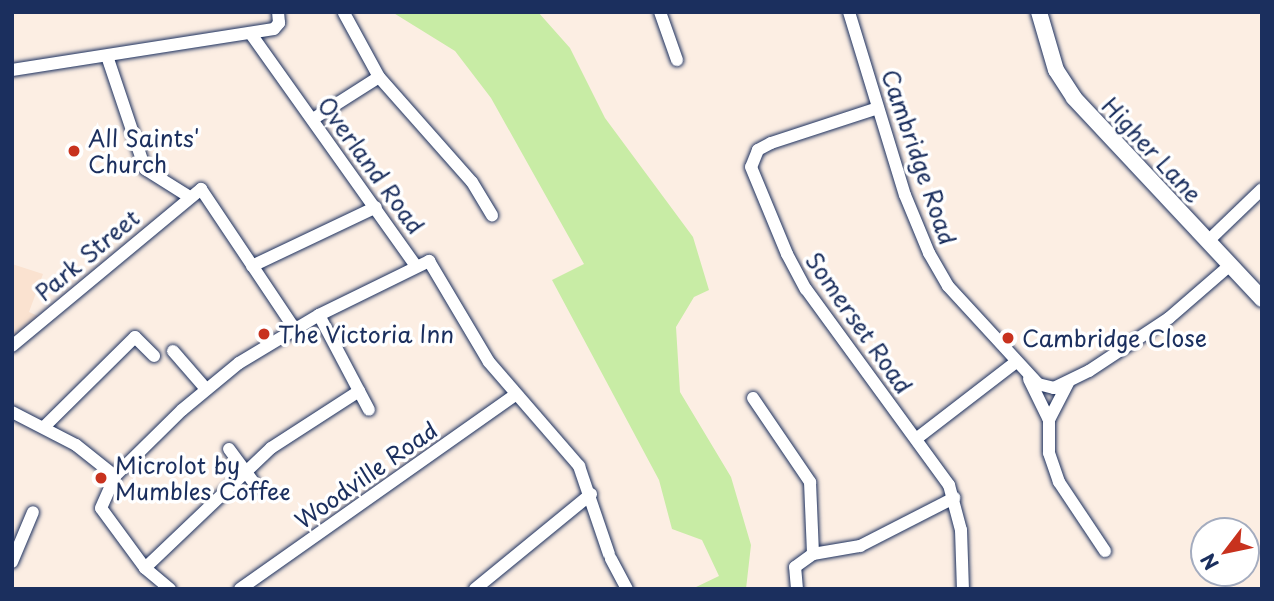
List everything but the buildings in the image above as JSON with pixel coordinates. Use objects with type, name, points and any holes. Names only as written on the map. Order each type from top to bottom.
[{"type":"street","points":[[12,70],[108,59],[274,29],[279,23],[278,12]]},
{"type":"street","name":"Cambridge Road","points":[[849,12],[878,108],[929,253],[948,286],[1027,374],[1054,388],[1068,383]]},
{"type":"street","name":"Higher Lane","points":[[1039,12],[1056,71],[1074,98],[1262,299]]},
{"type":"street","points":[[344,13],[379,77],[472,183],[492,215]]},
{"type":"street","points":[[662,13],[677,61]]},
{"type":"street","name":"Overland Road","points":[[251,34],[416,266],[434,263],[489,362],[515,395],[556,436],[579,467],[591,494],[610,556],[627,589]]},
{"type":"street","points":[[108,59],[145,169],[188,196],[201,189],[294,328]]},
{"type":"street","points":[[313,119],[379,77]]},
{"type":"street","name":"Somerset Road","points":[[878,108],[771,143],[758,150],[751,167],[787,254],[806,289],[916,439],[954,498]]},
{"type":"street","points":[[1207,242],[1262,189]]},
{"type":"street","name":"Park Street","points":[[12,346],[188,196]]},
{"type":"street","points":[[252,266],[376,207]]},
{"type":"street","points":[[170,589],[145,568],[102,508],[115,476],[206,389],[294,328],[416,266]]},
{"type":"street","points":[[1049,420],[1068,383],[1169,317],[1229,266]]},
{"type":"street","points":[[319,315],[369,410]]},
{"type":"street","points":[[44,428],[135,337],[154,355]]},
{"type":"street","points":[[173,351],[206,389]]},
{"type":"street","points":[[916,439],[1016,362]]},
{"type":"street","points":[[1027,374],[1049,420],[1049,453],[1059,482],[1105,551]]},
{"type":"street","points":[[145,568],[244,470],[299,428],[359,391]]},
{"type":"street","name":"Woodville Road","points":[[240,589],[515,395]]},
{"type":"street","points":[[753,398],[810,482],[813,554]]},
{"type":"street","points":[[12,412],[44,428],[115,476]]},
{"type":"street","points":[[229,449],[257,487]]},
{"type":"street","points":[[474,589],[591,494]]},
{"type":"street","points":[[797,589],[795,567],[813,554],[860,546],[954,498],[961,530],[963,589]]},
{"type":"street","points":[[12,562],[33,512]]},
{"type":"shaded area","points":[[12,264],[43,274],[29,312],[40,317],[12,338]]},
{"type":"green space","points":[[392,12],[538,12],[570,48],[605,118],[693,237],[709,290],[694,297],[676,327],[680,392],[731,477],[751,545],[746,589],[692,589],[719,576],[702,540],[672,529],[659,480],[552,280],[584,264],[491,98],[455,51]]},
{"type":"place","name":"All Saints' Church","points":[[74,151]]},
{"type":"place","name":"The Victoria Inn","points":[[264,334]]},
{"type":"place","name":"Cambridge Close","points":[[1008,338]]},
{"type":"place","name":"Microlot by Mumbles Coffee","points":[[101,478]]}]
